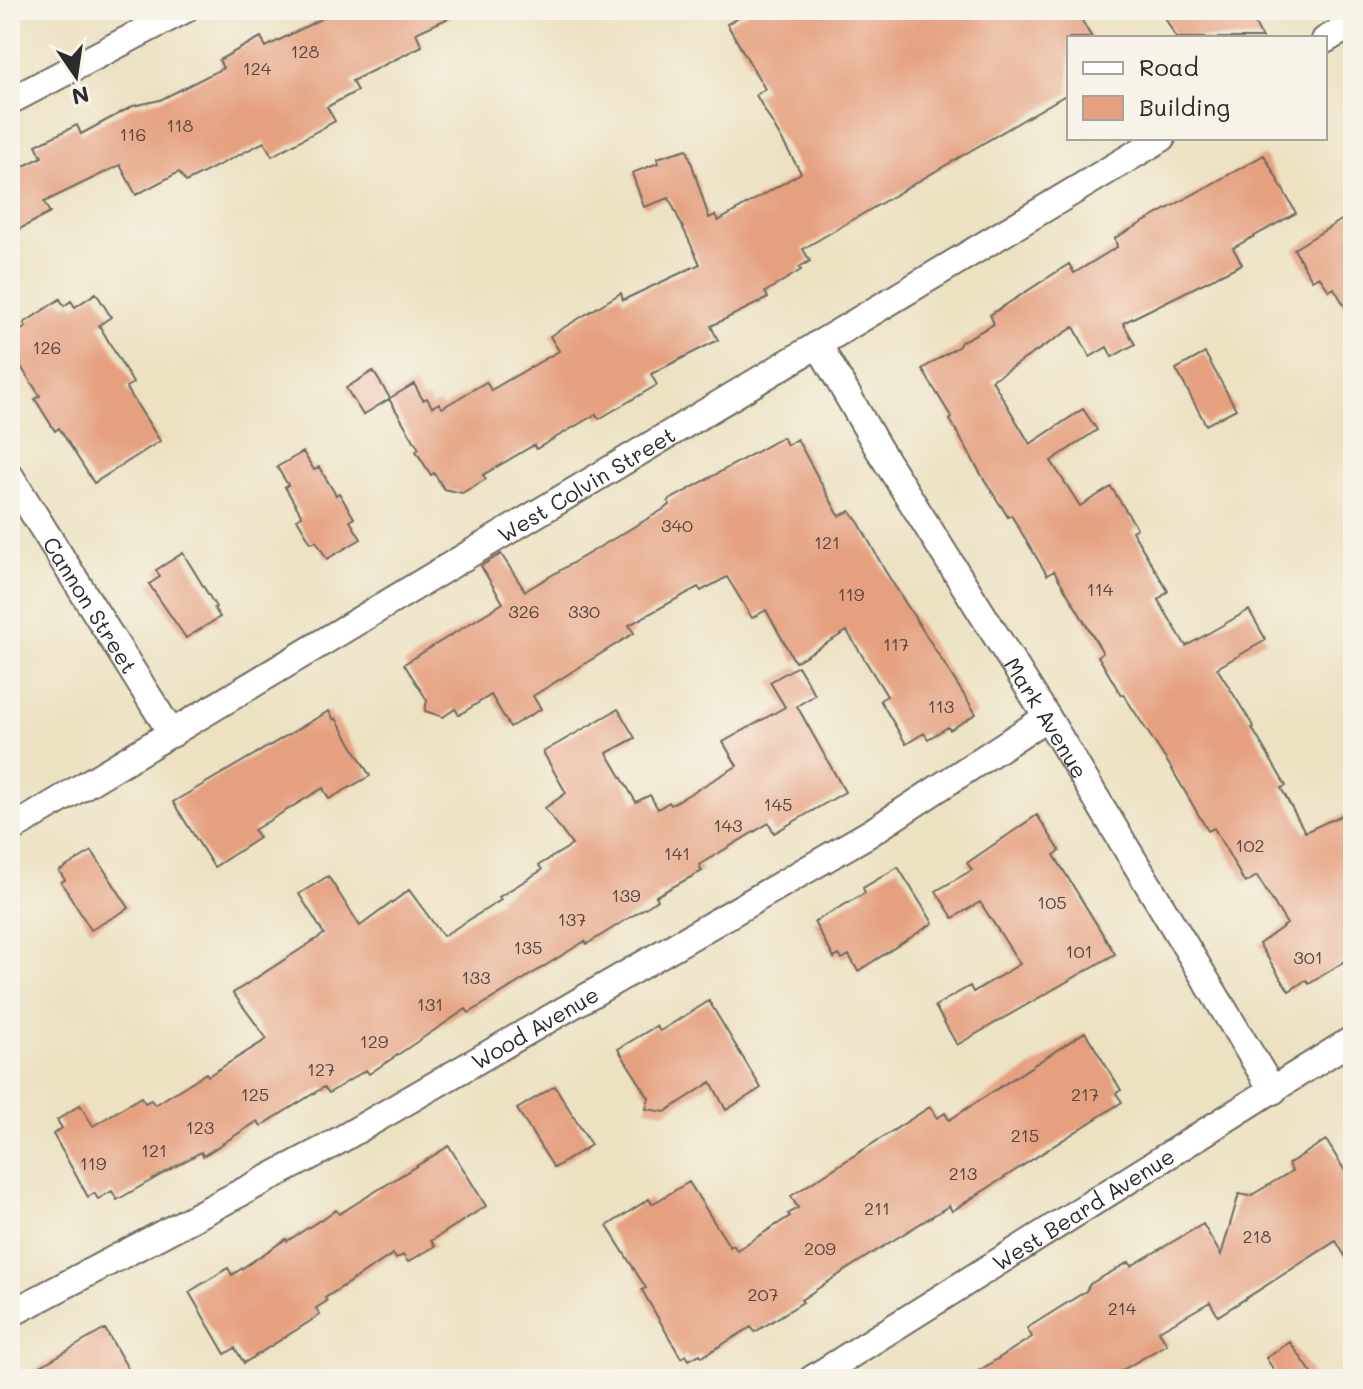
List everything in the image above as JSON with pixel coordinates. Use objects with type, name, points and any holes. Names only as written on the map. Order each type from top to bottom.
[{"type":"street","points":[[10,101],[184,10]]},
{"type":"street","points":[[1327,39],[1353,24]]},
{"type":"street","name":"West Colvin Street","points":[[10,830],[1159,140]]},
{"type":"street","name":"Mark Avenue","points":[[818,344],[878,448],[1047,717],[1273,1091]]},
{"type":"street","name":"Cannon Street","points":[[10,476],[172,734]]},
{"type":"street","name":"Wood Avenue","points":[[10,1314],[326,1148],[870,833],[1047,717]]},
{"type":"street","name":"West Beard Avenue","points":[[812,1379],[1353,1039]]},
{"type":"building","points":[[338,10],[466,10],[416,33],[422,46],[352,81],[357,91],[327,107],[335,121],[272,156],[264,142],[186,182],[179,172],[136,195],[120,165],[44,202],[50,213],[10,234],[10,173],[42,157],[36,145],[77,125],[81,134],[133,106],[160,100],[223,68],[219,60],[261,37],[266,47]]},
{"type":"building","points":[[751,10],[1076,10],[1091,36],[1067,36],[1067,94],[803,249],[810,261],[799,267],[801,270],[765,292],[768,298],[711,326],[718,340],[651,374],[657,385],[599,419],[596,414],[536,449],[534,445],[483,475],[486,479],[462,493],[444,489],[416,451],[419,449],[389,399],[363,415],[346,388],[373,371],[390,398],[414,384],[423,400],[427,398],[432,407],[439,403],[442,408],[486,382],[491,390],[559,351],[550,336],[621,293],[623,300],[700,264],[669,198],[644,207],[632,173],[658,163],[657,158],[687,149],[709,218],[715,215],[718,221],[801,173],[756,95],[765,89],[727,24]]},
{"type":"building","points":[[1161,10],[1248,10],[1261,36],[1175,36]]},
{"type":"building","points":[[1264,155],[1296,213],[1233,248],[1242,264],[1123,323],[1135,344],[1112,357],[1107,347],[1090,357],[1074,327],[992,380],[1030,444],[1083,409],[1097,430],[1051,461],[1080,506],[1111,487],[1137,528],[1132,531],[1168,591],[1158,600],[1186,646],[1249,610],[1266,640],[1217,668],[1286,786],[1281,788],[1305,832],[1353,810],[1353,956],[1309,984],[1306,980],[1289,991],[1259,944],[1287,924],[1257,876],[1245,883],[1214,828],[1208,831],[1170,766],[1121,695],[1098,656],[1103,653],[1054,571],[1047,575],[1011,515],[1008,517],[922,369],[994,324],[990,315],[1069,264],[1074,273],[1117,247],[1115,238]]},
{"type":"building","points":[[1353,213],[1353,320],[1334,288],[1329,291],[1319,276],[1312,280],[1294,249]]},
{"type":"building","points":[[96,293],[111,317],[99,325],[133,383],[126,387],[160,441],[94,483],[59,428],[55,431],[35,399],[40,396],[10,350],[10,338],[26,327],[24,323],[60,299],[64,306],[71,301],[75,307]]},
{"type":"building","points":[[1205,353],[1236,409],[1206,425],[1176,369]]},
{"type":"building","points":[[783,437],[787,445],[797,439],[839,516],[850,511],[859,523],[884,569],[976,714],[950,730],[948,727],[928,739],[924,733],[906,744],[880,700],[887,696],[847,631],[795,662],[766,610],[752,618],[727,577],[701,591],[698,587],[629,625],[634,633],[533,696],[541,709],[510,727],[491,695],[459,715],[455,709],[443,717],[425,711],[427,700],[404,664],[503,603],[481,566],[501,554],[525,591],[659,512],[670,505],[668,501]]},
{"type":"building","points":[[303,452],[314,470],[319,467],[336,495],[339,493],[354,518],[350,521],[361,539],[327,559],[316,541],[311,543],[297,519],[302,516],[277,467]]},
{"type":"building","points":[[183,553],[220,617],[186,638],[149,584],[160,577],[156,570]]},
{"type":"building","points":[[798,666],[815,695],[797,706],[845,792],[774,833],[769,823],[699,865],[702,871],[656,896],[658,900],[469,1013],[466,1009],[369,1074],[366,1070],[329,1093],[324,1087],[261,1126],[258,1121],[203,1156],[201,1152],[117,1200],[112,1191],[98,1199],[94,1193],[88,1197],[53,1134],[62,1128],[57,1120],[80,1105],[93,1126],[141,1097],[145,1103],[151,1100],[155,1105],[267,1039],[233,993],[324,934],[299,894],[328,876],[360,926],[409,890],[443,936],[501,900],[499,897],[542,870],[539,865],[572,845],[545,808],[566,793],[543,752],[618,709],[635,738],[607,753],[636,802],[650,795],[658,809],[669,802],[671,805],[737,766],[723,742],[785,707],[770,682]]},
{"type":"building","points":[[329,711],[370,776],[329,799],[323,788],[254,830],[259,838],[214,867],[173,802]]},
{"type":"building","points":[[1037,815],[1060,851],[1054,855],[1115,954],[957,1045],[935,1006],[970,986],[973,992],[1020,964],[980,902],[953,918],[936,891],[972,870],[967,863]]},
{"type":"building","points":[[92,851],[129,908],[91,930],[61,882],[65,880],[59,871]]},
{"type":"building","points":[[898,867],[933,923],[858,971],[849,955],[842,959],[839,955],[834,958],[814,922],[865,893],[863,888]]},
{"type":"building","points":[[709,1001],[761,1088],[726,1110],[711,1082],[665,1112],[646,1109],[649,1098],[618,1049],[656,1026],[660,1031]]},
{"type":"building","points":[[1085,1032],[1121,1090],[1116,1093],[1122,1102],[952,1211],[949,1206],[858,1262],[755,1332],[751,1327],[702,1357],[700,1354],[689,1360],[686,1355],[681,1358],[642,1290],[646,1288],[607,1226],[649,1199],[652,1204],[689,1182],[730,1247],[733,1245],[737,1250],[798,1208],[791,1196],[930,1107],[937,1118],[945,1113],[949,1120]]},
{"type":"building","points":[[555,1086],[591,1145],[554,1168],[517,1109]]},
{"type":"building","points":[[1326,1140],[1353,1184],[1353,1269],[1336,1241],[1218,1316],[1210,1302],[1159,1331],[1167,1344],[1107,1379],[966,1379],[1032,1337],[1027,1328],[1086,1291],[1090,1284],[1129,1262],[1131,1266],[1203,1224],[1221,1255],[1239,1194],[1250,1196],[1292,1171],[1288,1164]]},
{"type":"building","points":[[449,1146],[486,1206],[431,1241],[435,1246],[408,1262],[403,1255],[396,1259],[393,1254],[325,1298],[327,1301],[316,1308],[320,1315],[244,1363],[235,1348],[225,1354],[189,1292],[228,1268],[232,1275],[286,1239],[336,1210],[339,1214]]},
{"type":"building","points":[[105,1329],[134,1379],[18,1379]]},
{"type":"building","points":[[1290,1342],[1316,1379],[1280,1379],[1266,1358]]}]
